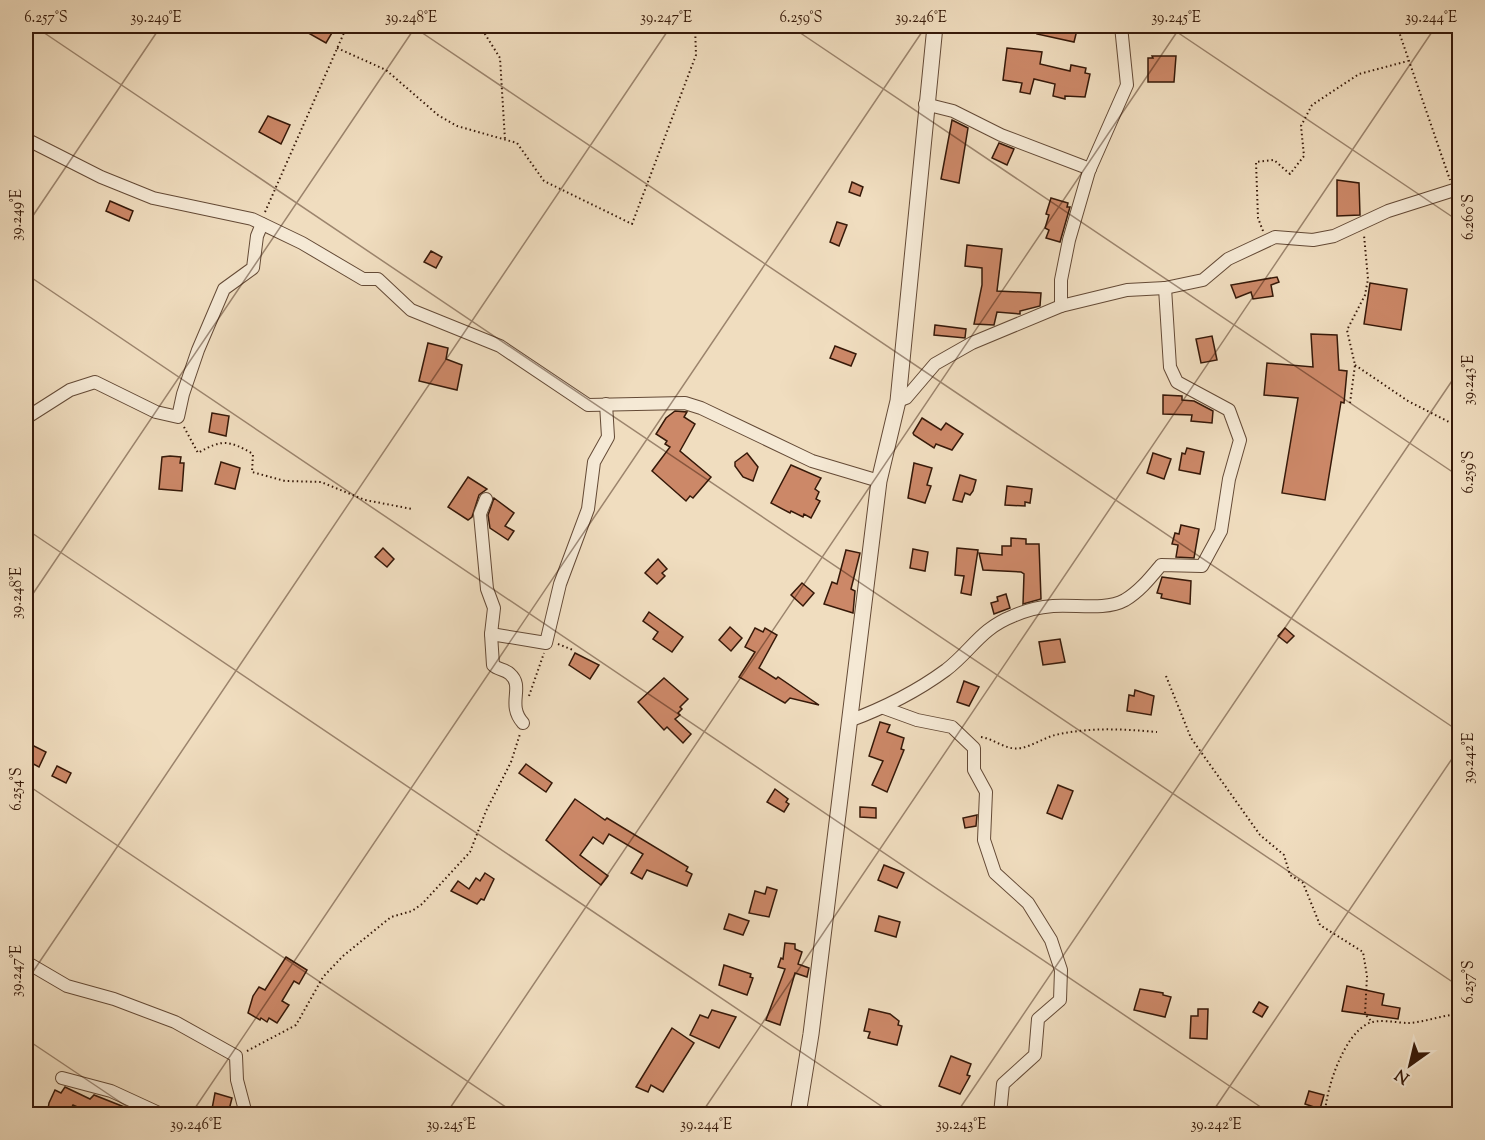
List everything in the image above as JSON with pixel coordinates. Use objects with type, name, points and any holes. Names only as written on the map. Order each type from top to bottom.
[{"type":"street","points":[[798,1114],[811,1035],[879,481],[898,401],[925,104],[935,26]]},
{"type":"street","points":[[1061,306],[1062,280],[1069,240],[1090,169],[1127,85],[1121,26]]},
{"type":"street","points":[[925,104],[953,111],[1002,135],[1090,169]]},
{"type":"street","points":[[26,139],[101,177],[153,198],[252,219],[302,243],[363,279],[378,279],[411,310],[500,346],[588,405],[685,403],[701,408],[812,461],[879,481]]},
{"type":"street","points":[[898,401],[906,398],[935,364],[972,343],[1061,306],[1127,290],[1165,288],[1203,280],[1228,259],[1275,237],[1313,240],[1323,238],[1388,211],[1454,190]]},
{"type":"street","points":[[26,418],[70,390],[95,382],[156,412],[178,417],[198,350],[224,289],[243,278],[253,268],[257,236],[262,224]]},
{"type":"street","points":[[849,721],[884,708],[946,670],[984,631],[1013,615],[1051,606],[1097,606],[1124,601],[1146,583],[1161,565],[1202,566],[1221,531],[1228,479],[1240,440],[1229,410],[1216,401],[1176,382],[1170,367],[1165,288]]},
{"type":"street","points":[[491,634],[546,643],[556,596],[588,509],[594,462],[608,437],[606,404]]},
{"type":"street","points":[[486,499],[480,514],[487,589],[494,608],[491,634],[493,665],[512,675],[517,687],[515,709],[523,723]]},
{"type":"street","points":[[884,708],[917,720],[952,727],[974,748],[974,770],[986,792],[984,840],[995,873],[1028,903],[1051,940],[1061,970],[1060,1000],[1038,1018],[1035,1055],[1003,1084],[1000,1114]]},
{"type":"street","points":[[26,962],[68,986],[114,999],[175,1022],[236,1056],[237,1080],[246,1114]]},
{"type":"street","points":[[62,1078],[111,1092],[161,1114]]},
{"type":"path","points":[[262,224],[266,207],[347,26]]},
{"type":"path","points":[[480,26],[500,58],[505,140]]},
{"type":"path","points":[[337,48],[386,70],[438,115],[457,126],[517,143],[544,181],[632,224],[696,55],[695,26]]},
{"type":"path","points":[[1396,26],[1454,190]]},
{"type":"path","points":[[1266,241],[1258,218],[1256,162],[1274,159],[1290,174],[1304,156],[1301,126],[1312,105],[1359,74],[1408,61]]},
{"type":"path","points":[[1350,403],[1355,365],[1347,330],[1365,295],[1368,279],[1363,223]]},
{"type":"path","points":[[1355,365],[1408,401],[1449,422],[1460,424]]},
{"type":"path","points":[[178,417],[198,453],[216,442],[237,445],[253,454],[252,472],[285,481],[321,482],[365,500],[412,509]]},
{"type":"path","points":[[529,697],[546,643],[555,643],[573,650]]},
{"type":"path","points":[[1166,676],[1191,738],[1260,835],[1284,855],[1290,875],[1303,883],[1320,925],[1363,952],[1367,976],[1365,1014],[1372,1022]]},
{"type":"path","points":[[236,1056],[296,1025],[323,977],[343,956],[391,917],[411,911],[422,904],[470,852],[486,811],[511,762],[523,723]]},
{"type":"path","points":[[960,735],[985,737],[1006,747],[1021,748],[1055,735],[1081,730],[1114,728],[1157,732]]},
{"type":"path","points":[[1325,1114],[1326,1101],[1347,1043],[1365,1025],[1372,1022],[1411,1023],[1460,1014]]},
{"type":"building","points":[[296,26],[336,26],[326,43]]},
{"type":"building","points":[[1039,26],[1078,26],[1074,42],[1037,34]]},
{"type":"building","points":[[1007,48],[1042,52],[1040,64],[1070,71],[1071,65],[1086,68],[1085,73],[1090,74],[1085,97],[1065,96],[1065,99],[1053,96],[1055,84],[1034,79],[1030,94],[1020,92],[1022,83],[1003,80]]},
{"type":"building","points":[[1152,56],[1176,56],[1174,82],[1148,82],[1148,58],[1153,58]]},
{"type":"building","points":[[268,116],[290,125],[281,144],[259,132]]},
{"type":"building","points":[[952,120],[968,128],[959,183],[941,179]]},
{"type":"building","points":[[999,143],[1014,149],[1007,165],[992,158]]},
{"type":"building","points":[[1337,180],[1359,183],[1360,215],[1337,216]]},
{"type":"building","points":[[852,182],[863,187],[860,196],[849,192]]},
{"type":"building","points":[[1051,198],[1068,203],[1067,207],[1070,207],[1060,242],[1046,238],[1049,230],[1045,228],[1049,215],[1046,214]]},
{"type":"building","points":[[110,201],[133,211],[129,221],[106,211]]},
{"type":"building","points":[[837,222],[847,225],[839,246],[830,242]]},
{"type":"building","points":[[967,245],[1002,249],[997,291],[1041,293],[1040,306],[1020,311],[1020,314],[997,312],[994,325],[974,324],[982,285],[982,268],[965,266]]},
{"type":"building","points":[[431,251],[442,257],[436,268],[424,262]]},
{"type":"building","points":[[1277,277],[1279,282],[1271,285],[1273,296],[1253,299],[1251,292],[1236,298],[1231,285]]},
{"type":"building","points":[[1370,283],[1407,289],[1401,330],[1364,324]]},
{"type":"building","points":[[935,325],[966,329],[965,338],[934,335]]},
{"type":"building","points":[[1311,334],[1337,335],[1339,370],[1347,371],[1344,403],[1341,402],[1325,500],[1282,493],[1298,398],[1264,395],[1267,363],[1313,367]]},
{"type":"building","points":[[1212,336],[1217,360],[1201,363],[1196,339]]},
{"type":"building","points":[[428,343],[448,348],[446,359],[462,365],[457,390],[419,381]]},
{"type":"building","points":[[835,346],[856,354],[851,366],[830,358]]},
{"type":"building","points":[[1163,395],[1182,396],[1182,400],[1194,401],[1213,411],[1212,423],[1191,421],[1192,415],[1163,414]]},
{"type":"building","points":[[675,411],[687,412],[684,417],[695,424],[680,451],[711,477],[693,498],[690,496],[686,501],[652,471],[670,447],[665,444],[667,441],[656,434],[666,418]]},
{"type":"building","points":[[212,413],[229,416],[226,436],[209,432]]},
{"type":"building","points":[[922,418],[941,430],[946,423],[963,434],[952,450],[936,444],[934,448],[913,433]]},
{"type":"building","points":[[1187,448],[1204,452],[1200,474],[1179,470],[1182,453],[1185,454]]},
{"type":"building","points":[[747,453],[758,467],[753,481],[743,477],[735,466],[735,462]]},
{"type":"building","points":[[1153,453],[1171,459],[1164,479],[1147,473]]},
{"type":"building","points":[[162,457],[181,457],[180,463],[184,463],[182,491],[159,489]]},
{"type":"building","points":[[221,462],[240,468],[235,489],[215,484]]},
{"type":"building","points":[[914,463],[932,468],[927,485],[931,486],[925,503],[908,498]]},
{"type":"building","points":[[791,465],[821,478],[815,489],[819,492],[816,499],[820,501],[811,518],[804,514],[803,517],[791,511],[790,513],[771,503]]},
{"type":"building","points":[[960,475],[976,480],[973,491],[970,495],[965,493],[962,502],[953,500]]},
{"type":"building","points":[[468,477],[487,489],[479,495],[472,517],[468,520],[448,507]]},
{"type":"building","points":[[1007,486],[1032,489],[1030,503],[1025,502],[1025,506],[1005,505]]},
{"type":"building","points":[[494,498],[514,513],[505,526],[514,531],[508,540],[490,528],[488,515]]},
{"type":"building","points":[[1181,525],[1199,529],[1194,558],[1176,557],[1178,545],[1172,544],[1175,533],[1179,534]]},
{"type":"building","points":[[1011,538],[1026,539],[1026,544],[1039,544],[1041,599],[1023,604],[1024,574],[1021,572],[983,570],[979,553],[1002,555],[1002,546],[1011,546]]},
{"type":"building","points":[[383,548],[394,559],[387,567],[375,557]]},
{"type":"building","points":[[957,548],[978,550],[971,595],[961,593],[964,576],[955,575]]},
{"type":"building","points":[[913,549],[928,552],[925,571],[910,568]]},
{"type":"building","points":[[846,550],[860,553],[851,589],[855,591],[853,613],[824,604],[832,582],[837,584]]},
{"type":"building","points":[[658,559],[667,569],[662,573],[665,576],[657,584],[645,573]]},
{"type":"building","points":[[1162,577],[1191,581],[1190,604],[1161,598],[1162,594],[1157,593]]},
{"type":"building","points":[[802,583],[814,593],[803,606],[791,595]]},
{"type":"building","points":[[1006,594],[1010,608],[994,614],[991,603],[998,601],[997,597]]},
{"type":"building","points":[[649,612],[683,637],[672,652],[653,639],[658,632],[643,621]]},
{"type":"building","points":[[730,627],[742,638],[731,651],[719,640]]},
{"type":"building","points":[[755,628],[763,632],[765,628],[777,635],[759,668],[776,679],[778,677],[819,705],[790,698],[785,703],[739,677],[755,652],[745,647]]},
{"type":"building","points":[[1285,628],[1294,636],[1287,643],[1278,636]]},
{"type":"building","points":[[1060,639],[1065,662],[1043,665],[1039,642]]},
{"type":"building","points":[[575,653],[599,665],[590,679],[569,665]]},
{"type":"building","points":[[664,678],[688,699],[680,707],[682,709],[678,713],[680,715],[675,719],[691,734],[683,743],[667,727],[664,730],[638,702]]},
{"type":"building","points":[[964,681],[979,687],[969,706],[957,702]]},
{"type":"building","points":[[1135,690],[1154,696],[1151,715],[1127,711],[1129,695],[1134,696]]},
{"type":"building","points":[[880,722],[890,725],[887,732],[904,738],[901,749],[904,750],[887,792],[872,785],[883,761],[869,756]]},
{"type":"building","points":[[26,742],[46,752],[39,767],[26,760]]},
{"type":"building","points":[[526,764],[552,783],[546,792],[519,773]]},
{"type":"building","points":[[57,766],[71,773],[66,783],[52,776]]},
{"type":"building","points":[[1058,785],[1073,791],[1062,819],[1047,813]]},
{"type":"building","points":[[775,789],[788,799],[786,802],[789,804],[784,812],[767,802]]},
{"type":"building","points":[[575,799],[605,820],[607,818],[688,867],[686,871],[692,874],[687,886],[647,870],[642,879],[631,873],[643,854],[609,834],[603,844],[593,837],[580,855],[608,876],[601,885],[579,868],[546,840]]},
{"type":"building","points":[[860,807],[876,808],[876,818],[860,817]]},
{"type":"building","points":[[977,815],[976,826],[965,828],[963,818]]},
{"type":"building","points":[[884,865],[904,873],[897,888],[878,880]]},
{"type":"building","points":[[485,873],[494,879],[484,900],[481,899],[477,904],[451,891],[458,881],[469,889],[476,878],[480,881]]},
{"type":"building","points":[[767,887],[777,890],[769,917],[749,913],[755,891],[765,894]]},
{"type":"building","points":[[729,914],[749,921],[743,935],[724,929]]},
{"type":"building","points":[[879,916],[900,922],[896,937],[875,931]]},
{"type":"building","points":[[785,943],[795,944],[795,949],[802,952],[798,964],[809,968],[807,977],[795,973],[780,1025],[766,1020],[785,969],[778,967],[781,958],[783,959]]},
{"type":"building","points":[[286,957],[307,970],[299,984],[294,981],[282,1001],[289,1005],[277,1023],[269,1018],[267,1022],[261,1018],[260,1020],[248,1013],[253,996],[259,987],[265,990]]},
{"type":"building","points":[[724,965],[751,974],[750,977],[753,978],[747,995],[719,985]]},
{"type":"building","points":[[1347,986],[1384,994],[1382,1005],[1400,1008],[1398,1019],[1342,1011]]},
{"type":"building","points":[[1140,989],[1163,993],[1171,997],[1165,1017],[1134,1010]]},
{"type":"building","points":[[1259,1002],[1268,1007],[1262,1017],[1253,1012]]},
{"type":"building","points":[[869,1009],[890,1014],[899,1021],[898,1025],[902,1026],[897,1045],[868,1038],[870,1032],[864,1031]]},
{"type":"building","points":[[1198,1009],[1208,1009],[1207,1039],[1190,1038],[1191,1016],[1198,1016]]},
{"type":"building","points":[[712,1010],[736,1017],[719,1048],[690,1035],[700,1015],[708,1018]]},
{"type":"building","points":[[672,1028],[694,1043],[663,1092],[651,1085],[648,1092],[636,1087]]},
{"type":"building","points":[[951,1056],[971,1064],[967,1075],[970,1076],[960,1094],[939,1086]]},
{"type":"building","points":[[65,1087],[90,1099],[94,1095],[142,1114],[93,1114],[73,1105],[68,1114],[57,1114],[48,1109],[49,1103],[55,1090],[61,1093]]},
{"type":"building","points":[[1309,1091],[1324,1095],[1320,1109],[1305,1104]]},
{"type":"building","points":[[215,1093],[232,1098],[228,1114],[211,1114]]}]
